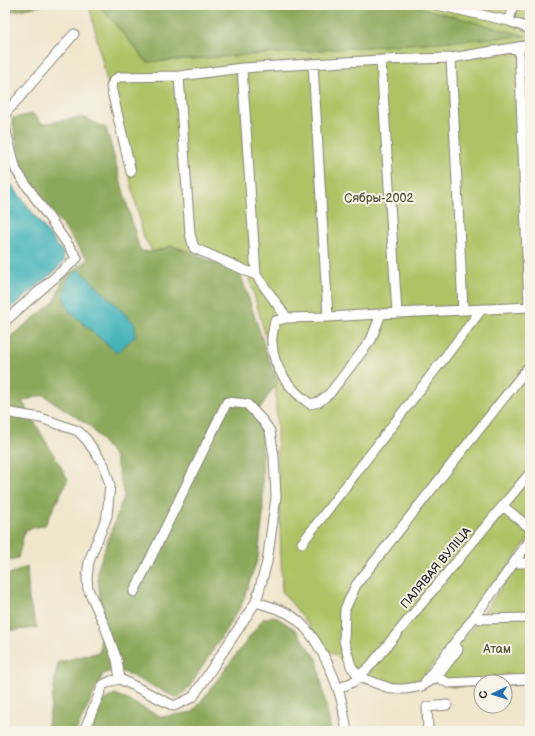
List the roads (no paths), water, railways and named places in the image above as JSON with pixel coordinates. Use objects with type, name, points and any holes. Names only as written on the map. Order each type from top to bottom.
[{"type":"street","points":[[509,21],[513,5]]},
{"type":"street","points":[[441,6],[509,21],[530,29]]},
{"type":"street","points":[[5,114],[74,34]]},
{"type":"street","points":[[132,172],[111,87],[114,80],[119,77],[179,76],[242,68],[381,60],[451,58],[530,45]]},
{"type":"street","points":[[381,314],[371,340],[330,393],[319,402],[310,404],[300,397],[284,379],[274,357],[272,342],[275,322],[287,318],[328,318],[381,314],[397,313],[530,307],[519,47]]},
{"type":"street","points":[[451,58],[463,310]]},
{"type":"street","points":[[381,60],[397,313]]},
{"type":"street","points":[[313,64],[328,318]]},
{"type":"street","points":[[242,68],[256,275]]},
{"type":"street","points":[[179,76],[190,234],[194,248],[256,275],[287,318]]},
{"type":"street","points":[[5,127],[7,147],[16,170],[77,258],[5,321]]},
{"type":"street","points":[[302,543],[482,309]]},
{"type":"street","points":[[530,365],[356,585],[345,608],[344,641],[351,666],[359,677],[392,689],[406,689],[422,686],[437,677],[480,619],[530,546]]},
{"type":"street","points":[[84,731],[103,685],[111,681],[120,679],[174,706],[193,697],[256,602],[267,562],[275,504],[274,457],[270,431],[263,420],[246,404],[227,402],[134,592]]},
{"type":"street","points":[[5,412],[40,418],[78,431],[86,439],[104,465],[110,486],[107,516],[89,561],[87,578],[88,589],[104,624],[117,660],[120,679]]},
{"type":"street","name":"ПАЛЯВАЯ ВУЛІЦА","points":[[338,689],[353,682],[370,666],[530,473]]},
{"type":"street","points":[[503,506],[530,528]]},
{"type":"street","points":[[422,686],[496,588],[530,540]]},
{"type":"street","points":[[519,563],[530,563]]},
{"type":"street","points":[[256,602],[285,612],[301,624],[314,640],[324,657],[338,689],[347,731]]},
{"type":"street","points":[[480,619],[530,618]]},
{"type":"street","points":[[437,677],[448,682],[530,679]]},
{"type":"street","points":[[428,731],[427,707],[447,705]]},
{"type":"water","points":[[5,176],[63,253],[64,261],[54,272],[5,313]]},
{"type":"water","points":[[79,269],[135,324],[135,336],[117,353],[69,311],[63,297],[68,279]]},
{"type":"park label","name":"Сябры-2002","points":[[379,198]]},
{"type":"park label","name":"Атам","points":[[497,649]]}]
